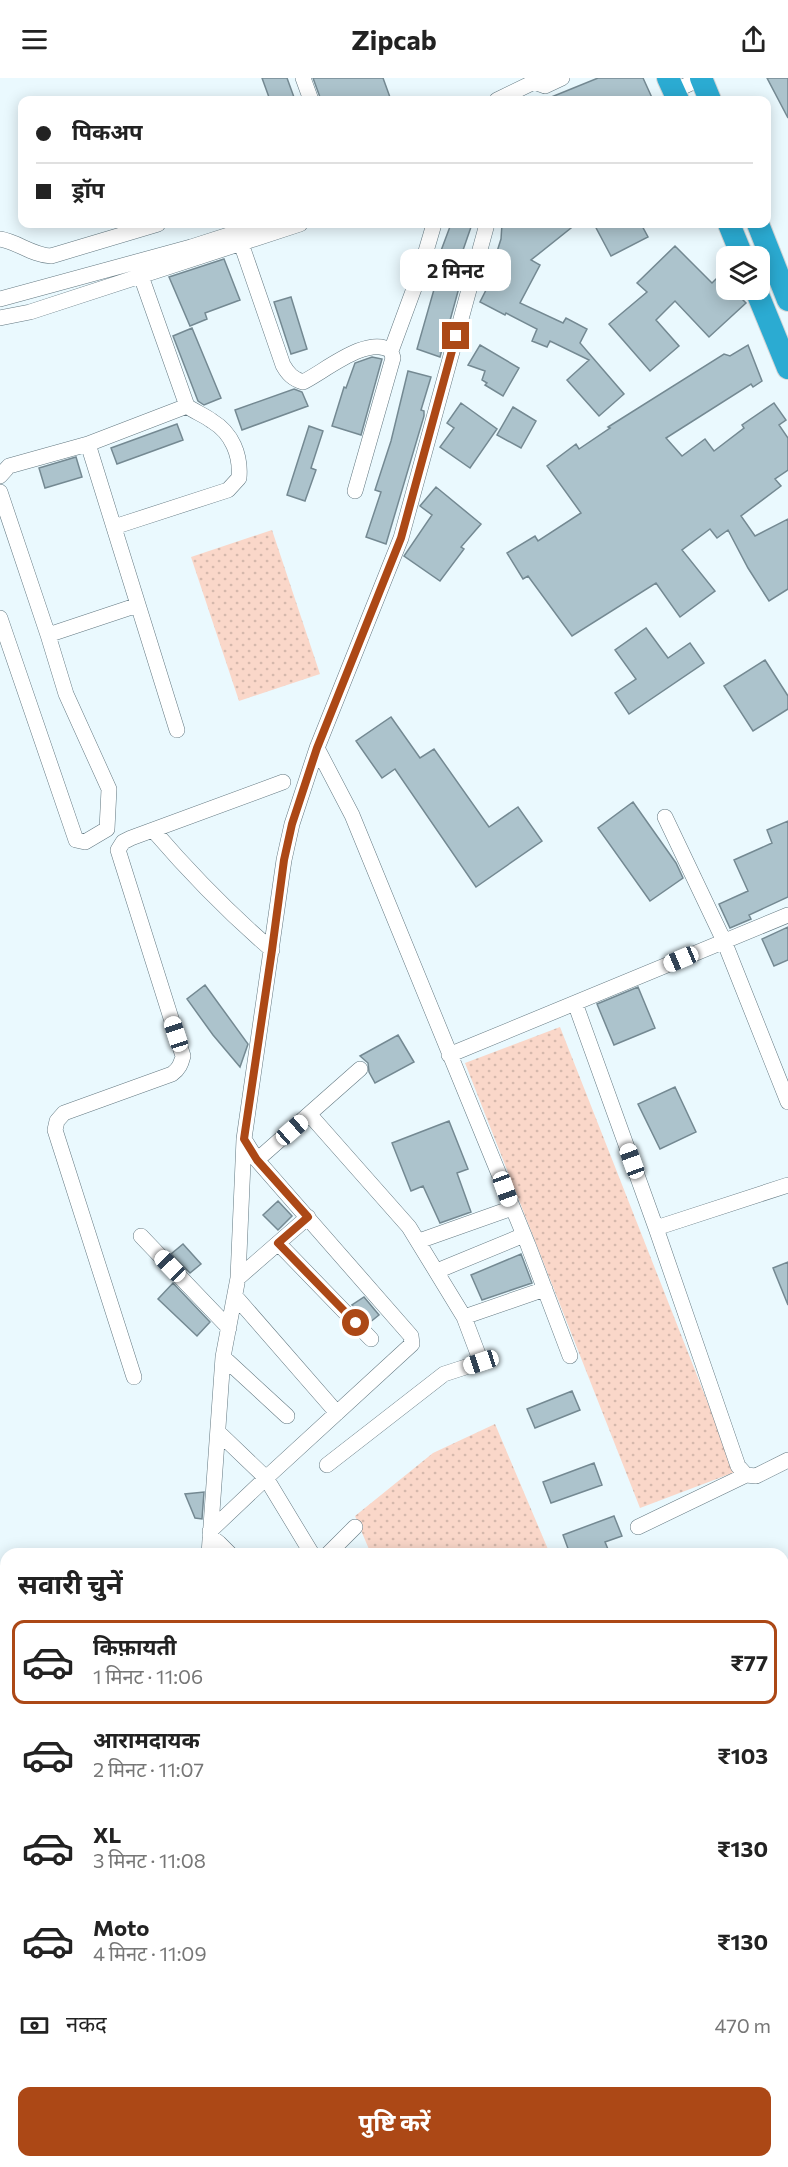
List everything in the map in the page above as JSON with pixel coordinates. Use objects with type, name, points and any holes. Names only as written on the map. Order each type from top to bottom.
[{"type":"highway","points":[[701,78],[708,96]]},
{"type":"highway","points":[[731,228],[738,246]]},
{"type":"highway","points":[[760,228],[788,300]]},
{"type":"highway","points":[[760,300],[788,368]]},
{"type":"street","points":[[303,78],[310,96]]},
{"type":"street","points":[[518,96],[535,80],[545,86],[562,78]]},
{"type":"street","points":[[673,90],[701,78]]},
{"type":"street","points":[[0,239],[9,240],[41,255],[51,256],[145,228]]},
{"type":"street","points":[[0,298],[191,247],[250,228]]},
{"type":"street","points":[[0,318],[30,312],[288,228]]},
{"type":"street","points":[[391,351],[419,275],[433,228]]},
{"type":"street","points":[[209,1548],[224,1357],[238,1278],[244,1139],[284,860],[292,824],[317,748],[401,538],[486,228]]},
{"type":"street","points":[[243,249],[283,365],[287,373],[295,379],[303,382],[343,357],[379,345],[391,351],[393,357],[355,491]]},
{"type":"street","points":[[114,527],[228,489],[239,478],[238,458],[233,442],[223,429],[187,406],[141,276]]},
{"type":"street","points":[[0,476],[9,466],[88,444],[187,406]]},
{"type":"street","points":[[88,444],[177,730]]},
{"type":"street","points":[[0,492],[66,694],[109,789],[107,829],[85,842],[76,840],[0,618]]},
{"type":"street","points":[[48,635],[138,605]]},
{"type":"street","points":[[317,748],[352,815],[524,1235],[570,1356]]},
{"type":"street","points":[[134,1377],[55,1130],[57,1121],[64,1113],[172,1074],[178,1070],[183,1056],[118,850],[123,842],[283,782]]},
{"type":"street","points":[[665,817],[724,941],[788,1102]]},
{"type":"street","points":[[153,831],[232,916],[272,950]]},
{"type":"street","points":[[449,1054],[788,915]]},
{"type":"street","points":[[575,1003],[738,1466],[746,1475]]},
{"type":"street","points":[[257,1160],[360,1068]]},
{"type":"street","points":[[310,1115],[419,1240],[464,1317],[481,1362],[444,1374],[327,1465]]},
{"type":"street","points":[[210,1534],[266,1478],[412,1344],[411,1336],[257,1160],[244,1139]]},
{"type":"street","points":[[656,1228],[788,1185]]},
{"type":"street","points":[[419,1240],[512,1208]]},
{"type":"street","points":[[238,1278],[308,1217]]},
{"type":"street","points":[[437,1271],[524,1235]]},
{"type":"street","points":[[141,1236],[229,1328]]},
{"type":"street","points":[[278,1243],[371,1339]]},
{"type":"street","points":[[464,1317],[545,1289]]},
{"type":"street","points":[[235,1296],[337,1413]]},
{"type":"street","points":[[224,1357],[287,1416]]},
{"type":"street","points":[[218,1432],[266,1478],[308,1548]]},
{"type":"street","points":[[638,1527],[746,1475],[756,1476],[788,1460]]},
{"type":"street","points":[[334,1548],[355,1527]]},
{"type":"street","points":[[210,1534],[224,1548]]},
{"type":"shaded area","points":[[272,530],[320,674],[239,701],[191,557]]},
{"type":"shaded area","points":[[560,1027],[735,1472],[640,1508],[465,1063]]},
{"type":"shaded area","points":[[495,1424],[547,1548],[368,1548],[355,1516],[433,1453]]},
{"type":"building","points":[[262,78],[287,78],[294,96],[269,96]]},
{"type":"building","points":[[313,78],[383,78],[390,96],[320,96]]},
{"type":"building","points":[[598,78],[643,78],[651,96],[554,96]]},
{"type":"building","points":[[767,78],[788,78],[788,118]]},
{"type":"building","points":[[450,228],[471,228],[452,282],[460,284],[440,357],[417,349],[443,258],[439,256]]},
{"type":"building","points":[[502,228],[571,228],[531,260],[540,265],[520,303],[563,323],[566,318],[587,329],[580,343],[624,394],[599,416],[567,380],[589,360],[550,341],[547,347],[532,341],[537,329],[480,302],[489,284],[487,283],[501,239]]},
{"type":"building","points":[[596,228],[643,228],[648,237],[611,256]]},
{"type":"building","points":[[675,246],[712,283],[716,279],[716,300],[743,300],[746,303],[709,337],[675,301],[656,320],[679,346],[650,371],[609,324],[647,292],[637,283]]},
{"type":"building","points":[[224,259],[240,300],[205,313],[207,319],[190,326],[169,277]]},
{"type":"building","points":[[291,297],[307,349],[291,354],[274,302]]},
{"type":"building","points":[[192,328],[221,398],[204,405],[198,401],[173,336]]},
{"type":"building","points":[[480,345],[519,368],[503,396],[485,385],[487,383],[482,380],[485,371],[468,365]]},
{"type":"building","points":[[748,345],[762,381],[753,387],[751,384],[666,438],[682,456],[705,439],[714,451],[744,428],[742,425],[774,403],[786,420],[779,425],[788,438],[788,470],[775,479],[781,486],[741,516],[755,536],[788,519],[788,589],[769,601],[728,530],[717,538],[710,529],[682,550],[715,591],[680,617],[656,583],[572,636],[528,576],[523,579],[507,553],[535,536],[538,541],[581,513],[547,466],[576,444],[579,449],[610,428],[608,427],[724,354],[730,356]]},
{"type":"building","points":[[372,357],[382,359],[361,435],[332,426],[344,387],[346,388],[355,363]]},
{"type":"building","points":[[408,371],[431,377],[421,410],[424,411],[424,416],[386,544],[366,537],[381,492],[375,490],[391,441]]},
{"type":"building","points":[[294,389],[302,392],[308,406],[242,430],[235,410]]},
{"type":"building","points":[[461,403],[497,429],[470,468],[440,447],[454,428],[447,423]]},
{"type":"building","points":[[513,407],[536,421],[521,448],[497,435]]},
{"type":"building","points":[[177,424],[183,440],[117,464],[111,448]]},
{"type":"building","points":[[309,426],[323,431],[311,468],[316,470],[305,501],[287,495]]},
{"type":"building","points":[[76,457],[82,477],[45,488],[39,468]]},
{"type":"building","points":[[436,487],[481,524],[461,547],[464,549],[440,581],[404,556],[432,515],[420,506]]},
{"type":"building","points":[[646,628],[668,658],[690,643],[704,663],[629,714],[615,693],[636,679],[615,650]]},
{"type":"building","points":[[765,660],[788,696],[788,709],[753,731],[724,686]]},
{"type":"building","points":[[391,717],[420,758],[434,749],[489,827],[518,807],[542,841],[476,887],[395,769],[382,778],[356,741]]},
{"type":"building","points":[[633,802],[676,863],[683,878],[650,901],[598,828]]},
{"type":"building","points":[[788,821],[788,897],[749,915],[751,919],[730,928],[719,904],[748,891],[734,860],[772,843],[767,830]]},
{"type":"building","points":[[788,927],[788,960],[774,966],[762,939]]},
{"type":"building","points":[[205,985],[248,1044],[240,1067],[187,999]]},
{"type":"building","points":[[638,987],[655,1028],[614,1045],[597,1004]]},
{"type":"building","points":[[398,1035],[414,1062],[375,1083],[369,1072],[368,1063],[360,1056]]},
{"type":"building","points":[[675,1087],[696,1132],[660,1149],[638,1104]]},
{"type":"building","points":[[449,1121],[468,1169],[457,1173],[471,1212],[440,1223],[423,1186],[411,1191],[392,1143]]},
{"type":"building","points":[[278,1201],[292,1216],[278,1230],[263,1215]]},
{"type":"building","points":[[183,1244],[201,1264],[190,1273],[171,1254]]},
{"type":"building","points":[[521,1254],[532,1283],[482,1300],[471,1275]]},
{"type":"building","points":[[788,1262],[788,1305],[773,1268]]},
{"type":"building","points":[[173,1283],[210,1322],[197,1336],[158,1299]]},
{"type":"building","points":[[364,1297],[379,1315],[369,1323],[352,1305]]},
{"type":"building","points":[[572,1391],[580,1410],[535,1428],[527,1409]]},
{"type":"building","points":[[594,1463],[602,1485],[551,1503],[543,1482]]},
{"type":"building","points":[[204,1492],[202,1519],[195,1518],[185,1494]]},
{"type":"building","points":[[614,1516],[622,1536],[605,1542],[608,1548],[568,1548],[563,1535]]},
{"type":"route","points":[[356,1323],[278,1243],[308,1217],[257,1160],[244,1139],[284,860],[292,824],[317,748],[401,538],[456,336]]}]
